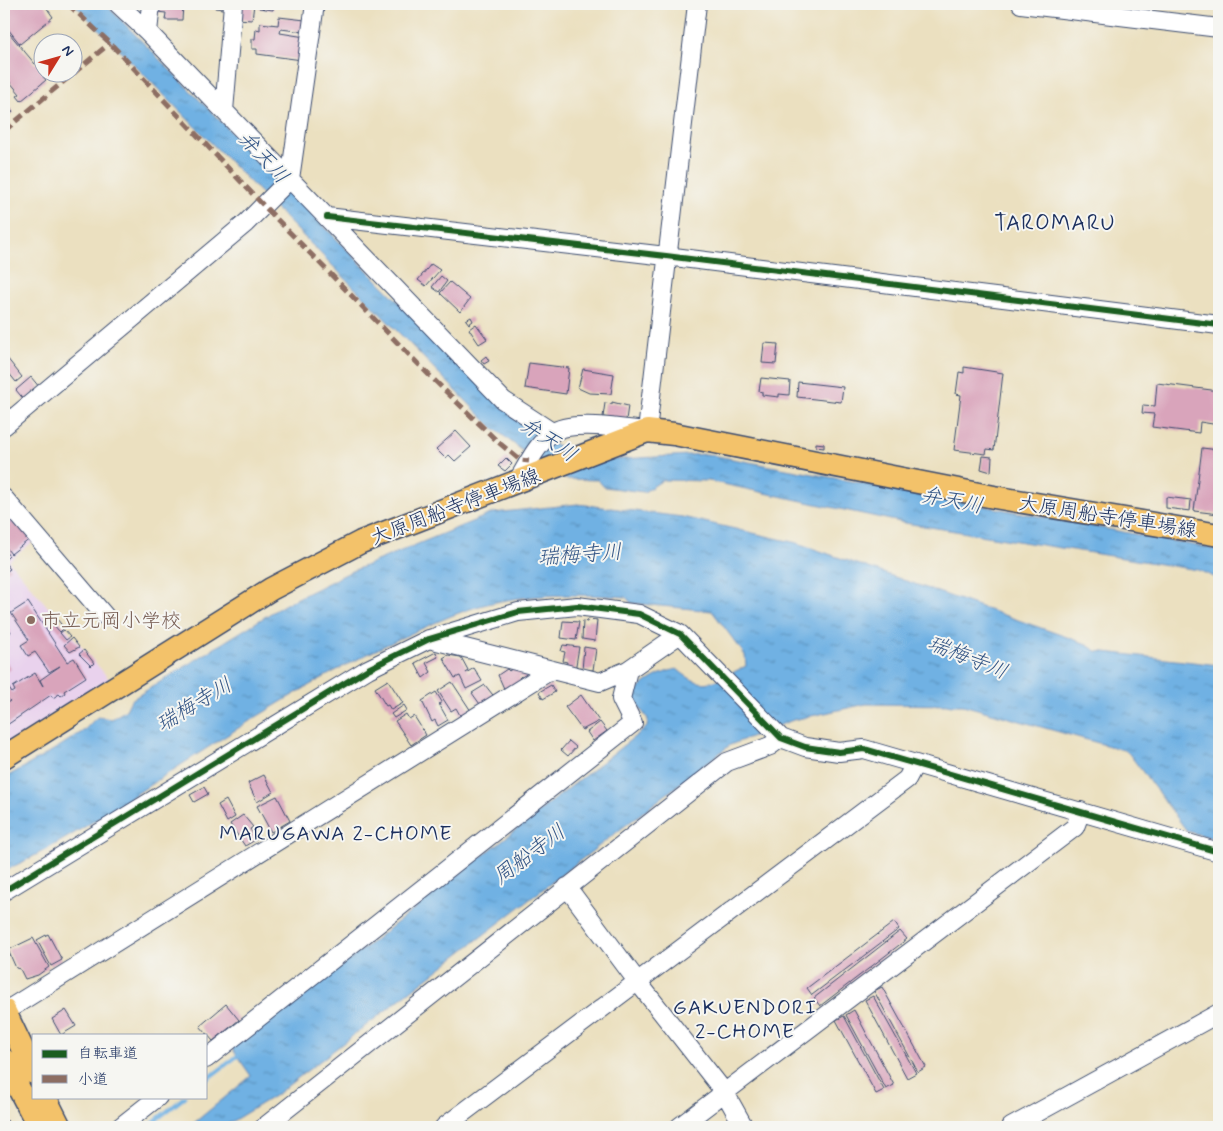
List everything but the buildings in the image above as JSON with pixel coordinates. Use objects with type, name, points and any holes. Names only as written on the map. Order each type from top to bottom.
[{"type":"main road","name":"大原周船寺停車場線","points":[[4,757],[271,589],[335,555],[518,480],[537,466],[647,431],[674,434],[994,498],[1219,534]]},
{"type":"main road","points":[[4,1011],[32,1069]]},
{"type":"main road","points":[[4,1060],[39,1127]]},
{"type":"main road","points":[[46,1098],[60,1127]]},
{"type":"street","points":[[118,4],[148,32],[503,400],[552,432],[574,426],[647,431],[697,4]]},
{"type":"street","points":[[148,32],[151,4]]},
{"type":"street","points":[[224,111],[234,4]]},
{"type":"street","points":[[4,426],[239,229],[290,179],[315,4]]},
{"type":"street","points":[[1021,4],[1219,28]]},
{"type":"street","points":[[327,217],[666,256],[1219,325]]},
{"type":"street","points":[[537,466],[552,432]]},
{"type":"street","points":[[4,498],[105,616]]},
{"type":"street","points":[[4,891],[368,669],[429,639],[518,612],[578,606],[639,614],[680,634],[781,738],[805,747],[839,752],[864,749],[1219,852]]},
{"type":"street","points":[[429,639],[600,682],[628,670],[680,634]]},
{"type":"street","points":[[4,1011],[551,670]]},
{"type":"street","points":[[208,1057],[633,723],[621,699],[628,670]]},
{"type":"street","points":[[264,1127],[728,762],[770,746],[781,738]]},
{"type":"street","points":[[444,1127],[907,779],[915,764]]},
{"type":"street","points":[[679,1127],[1075,828],[1081,811]]},
{"type":"street","points":[[567,887],[637,981],[725,1093],[744,1127]]},
{"type":"street","points":[[1011,1127],[1219,1013]]},
{"type":"street","points":[[120,1127],[157,1098]]},
{"type":"shaded area","name":"市立元岡小学校","points":[[4,503],[35,540],[9,561],[109,679],[4,747]]},
{"type":"water","points":[[74,4],[105,4],[503,408],[552,444],[606,460],[706,454],[1219,550],[1219,579],[1198,570],[905,523],[709,481],[663,480],[644,492],[604,487],[598,480],[565,479],[537,462],[491,426]]},
{"type":"water","points":[[578,504],[682,517],[797,543],[1084,643],[1096,651],[1219,665],[1219,840],[1187,831],[1127,751],[963,705],[866,704],[793,720],[730,745],[277,1094],[223,1127],[189,1127],[251,1076],[229,1044],[280,1013],[316,986],[647,727],[648,719],[632,698],[645,683],[664,673],[677,669],[696,681],[703,683],[711,682],[746,666],[745,655],[712,611],[631,603],[626,597],[554,595],[519,598],[472,608],[440,620],[369,653],[310,685],[254,719],[68,837],[4,871],[4,778],[82,732],[98,717],[112,719],[126,710],[131,700],[284,605],[350,572],[493,513]]},
{"type":"waterway","points":[[208,1078],[240,1054]]},
{"type":"waterway","points":[[147,1127],[184,1098]]},
{"type":"marked path","points":[[68,4],[110,43],[264,206],[429,375],[498,442],[520,460],[529,461]]},
{"type":"marked path","points":[[4,131],[110,43]]},
{"type":"cycle path","points":[[327,217],[666,256],[1219,325]]},
{"type":"cycle path","points":[[4,891],[368,669],[429,639],[518,612],[577,606],[639,614],[680,634],[781,738],[805,747],[839,752],[864,749],[1219,852]]},
{"type":"place","name":"市立元岡小学校","points":[[31,620]]},
{"type":"district","name":"TAROMARU","points":[[1055,222]]},
{"type":"district","name":"MARUGAWA 2-CHOME","points":[[336,833]]},
{"type":"district","name":"GAKUENDORI 2-CHOME","points":[[745,1019]]},
{"type":"water label","name":"弁天川","points":[[264,157]]},
{"type":"water label","name":"弁天川","points":[[549,439]]},
{"type":"water label","name":"弁天川","points":[[952,500]]},
{"type":"water label","name":"瑞梅寺川","points":[[580,554]]},
{"type":"water label","name":"瑞梅寺川","points":[[968,657]]},
{"type":"water label","name":"瑞梅寺川","points":[[194,704]]},
{"type":"water label","name":"周船寺川","points":[[529,854]]}]
